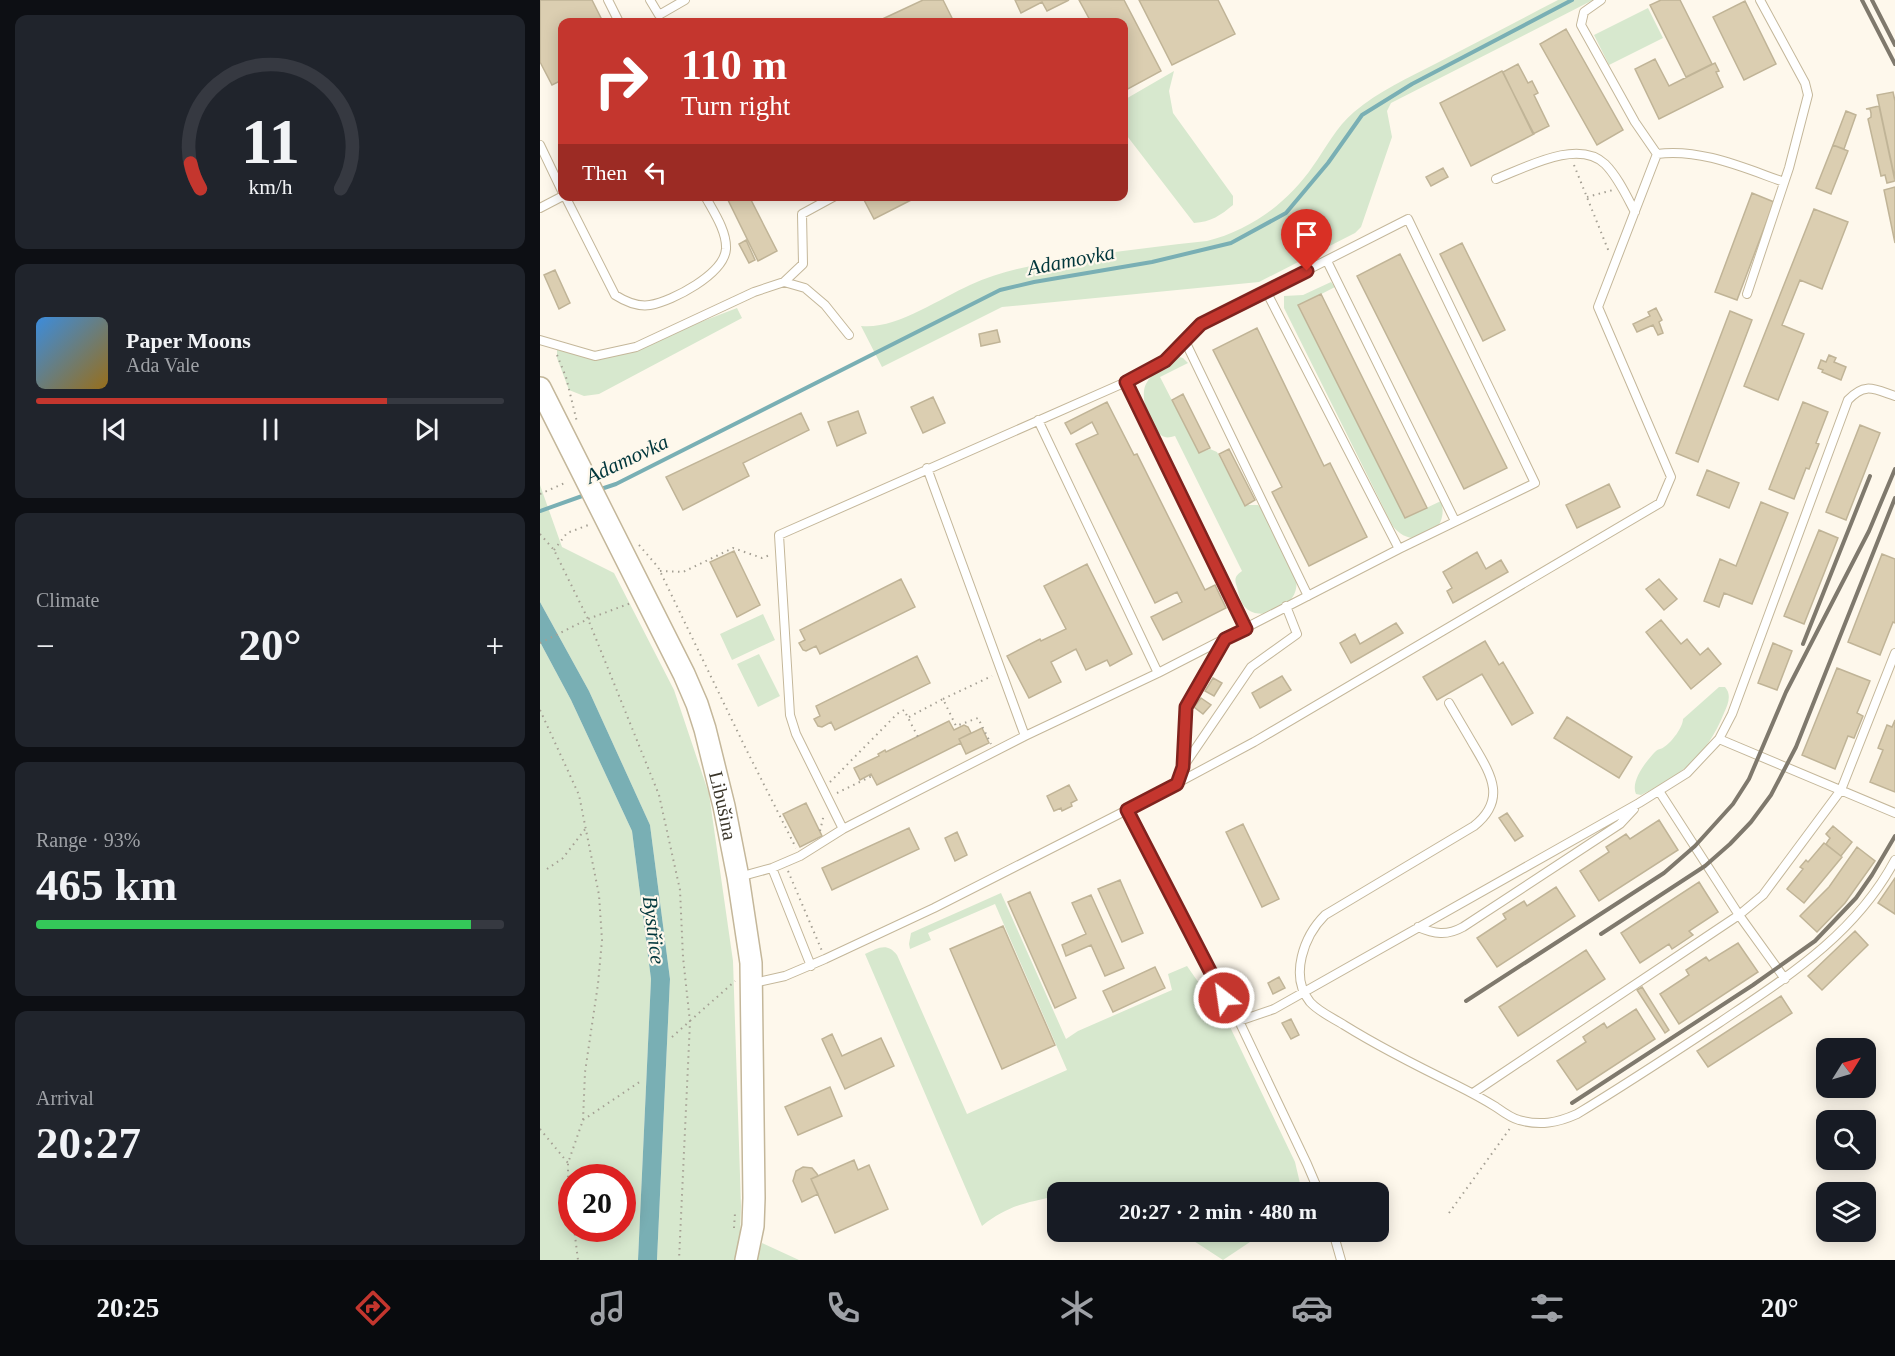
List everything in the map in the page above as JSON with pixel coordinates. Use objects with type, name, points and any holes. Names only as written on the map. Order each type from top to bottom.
[{"type":"street","name":"Libušina","points":[[540,388],[697,704],[724,806],[738,877],[751,973],[754,1198],[753,1226],[746,1260]]},
{"type":"lane","points":[[608,0],[618,18]]},
{"type":"lane","points":[[650,0],[659,15],[685,0]]},
{"type":"lane","points":[[1601,0],[1584,12],[1581,25],[1635,122],[1657,154]]},
{"type":"lane","points":[[1747,294],[1784,182],[1808,95],[1805,83],[1760,0]]},
{"type":"lane","points":[[540,146],[558,184]]},
{"type":"lane","points":[[1657,154],[1673,152],[1717,159],[1784,182]]},
{"type":"lane","points":[[1496,179],[1558,155],[1588,153],[1605,164],[1622,187],[1635,212]]},
{"type":"lane","points":[[751,973],[785,976],[811,966],[934,908],[1127,810],[1274,730],[1660,503],[1671,477],[1598,307],[1657,154]]},
{"type":"lane","points":[[540,208],[558,199]]},
{"type":"lane","points":[[567,201],[615,295],[626,302],[638,305],[665,301],[706,279],[715,270],[726,249],[721,229],[707,201]]},
{"type":"lane","points":[[540,340],[595,356],[636,347],[754,292],[784,282],[803,264],[802,214],[826,201]]},
{"type":"lane","points":[[738,877],[772,868],[800,856],[843,829],[1025,736],[1158,673],[1399,549],[1535,483],[1407,219],[1201,324],[1165,361],[1126,382],[779,535],[790,715],[796,734],[843,829]]},
{"type":"lane","points":[[1327,261],[1455,521]]},
{"type":"lane","points":[[784,282],[805,288],[825,304],[849,335]]},
{"type":"lane","points":[[1266,291],[1399,549]]},
{"type":"lane","points":[[1185,342],[1308,596]]},
{"type":"lane","points":[[1126,382],[1246,629]]},
{"type":"lane","points":[[1239,1021],[1274,1010],[1639,803],[1687,773],[1719,739],[1732,714],[1848,400],[1857,390],[1870,388],[1895,396]]},
{"type":"lane","points":[[1038,420],[1158,673]]},
{"type":"lane","points":[[927,468],[1025,736]]},
{"type":"lane","points":[[1177,784],[1183,767],[1251,667],[1297,633],[1286,606]]},
{"type":"lane","points":[[1183,767],[1186,707],[1225,639]]},
{"type":"lane","points":[[1473,1093],[1739,915],[1763,895],[1841,790],[1895,653]]},
{"type":"lane","points":[[1449,703],[1492,778],[1493,794],[1489,810],[1474,826],[1332,910],[1318,922],[1305,945],[1301,961],[1301,982],[1304,991],[1317,1008],[1388,1052],[1473,1093],[1516,1120],[1536,1124],[1549,1123],[1562,1121],[1576,1114],[1800,969],[1845,927],[1876,890],[1895,860]]},
{"type":"lane","points":[[1719,739],[1895,813]]},
{"type":"lane","points":[[1659,791],[1739,915],[1785,979]]},
{"type":"lane","points":[[1418,927],[1443,934],[1463,927],[1620,824],[1639,803]]},
{"type":"lane","points":[[1127,810],[1212,977],[1239,1021],[1314,1182]]},
{"type":"lane","points":[[772,868],[811,966]]},
{"type":"lane","points":[[1336,1242],[1341,1260]]},
{"type":"path","points":[[1569,154],[1614,265]]},
{"type":"path","points":[[1587,197],[1622,187]]},
{"type":"path","points":[[557,346],[557,358],[566,377],[579,431]]},
{"type":"path","points":[[540,494],[585,477]]},
{"type":"path","points":[[554,550],[567,533],[602,511]]},
{"type":"path","points":[[540,534],[554,550],[588,619],[659,795],[680,890],[683,957],[690,1022],[679,1260]]},
{"type":"path","points":[[639,545],[660,572],[796,842],[800,856]]},
{"type":"path","points":[[660,572],[682,572],[733,548],[762,558],[780,553]]},
{"type":"path","points":[[540,643],[588,619],[645,597]]},
{"type":"path","points":[[908,717],[1001,671]]},
{"type":"path","points":[[943,699],[956,726],[978,718],[994,752]]},
{"type":"path","points":[[540,710],[579,795],[599,895],[602,940],[585,1072],[583,1120],[568,1163]]},
{"type":"path","points":[[824,789],[897,714],[904,710],[918,736]]},
{"type":"path","points":[[829,797],[872,776]]},
{"type":"path","points":[[547,869],[563,858],[586,828]]},
{"type":"path","points":[[785,863],[825,959]]},
{"type":"path","points":[[672,1037],[740,978],[751,973]]},
{"type":"path","points":[[583,1120],[641,1081]]},
{"type":"path","points":[[1449,1213],[1516,1120]]},
{"type":"path","points":[[540,1129],[568,1163]]},
{"type":"path","points":[[576,1242],[578,1260]]},
{"type":"green space","points":[[1558,0],[1593,0],[1391,103],[1387,111],[1392,137],[1361,227],[1355,233],[1259,282],[1002,307],[882,367],[861,326],[874,326],[902,318],[970,285],[1017,269],[1084,256],[1207,241],[1238,230],[1267,213],[1292,192],[1342,124],[1364,104],[1384,91]]},
{"type":"green space","points":[[1648,8],[1663,38],[1609,65],[1594,35]]},
{"type":"green space","points":[[1174,71],[1169,91],[1173,113],[1233,196],[1233,205],[1229,209],[1206,221],[1194,223],[1128,137],[1128,98]]},
{"type":"green space","points":[[1331,282],[1335,287],[1298,306],[1405,518],[1441,501],[1443,512],[1440,522],[1428,536],[1410,538],[1400,533],[1392,525],[1284,308],[1284,296],[1303,295]]},
{"type":"green space","points":[[737,308],[742,318],[599,394],[584,396],[569,390],[557,358],[557,346],[595,356],[636,347]]},
{"type":"green space","points":[[1179,357],[1188,363],[1160,377],[1199,453],[1210,449],[1217,452],[1245,505],[1258,505],[1263,510],[1296,576],[1294,595],[1288,603],[1277,610],[1263,614],[1251,612],[1242,604],[1235,580],[1242,571],[1175,436],[1161,435],[1150,419],[1144,396],[1146,384],[1156,372]]},
{"type":"green space","points":[[540,485],[562,547],[614,573],[674,690],[709,794],[733,961],[741,1206],[740,1237],[735,1260],[657,1260],[670,979],[650,825],[589,691],[540,602]]},
{"type":"green space","points":[[763,614],[775,640],[732,660],[720,634]]},
{"type":"green space","points":[[540,642],[571,700],[632,831],[651,979],[638,1260],[540,1260]]},
{"type":"green space","points":[[759,654],[780,696],[758,707],[737,664]]},
{"type":"green space","points":[[1719,687],[1725,687],[1727,690],[1728,703],[1717,728],[1701,753],[1668,780],[1641,795],[1636,794],[1637,777],[1648,760],[1674,738],[1683,719]]},
{"type":"green space","points":[[1001,893],[1066,1039],[1078,1031],[1172,990],[1168,974],[1187,966],[1231,1029],[1295,1162],[1300,1182],[1047,1182],[1047,1198],[1009,1209],[982,1226],[865,954],[886,947],[897,955],[967,1114],[1067,1070],[995,904],[928,933],[931,940],[910,949],[911,933]]},
{"type":"green space","points":[[1195,1242],[1250,1242],[1223,1260]]},
{"type":"green space","points":[[762,1243],[799,1260],[756,1260]]},
{"type":"water","name":"Bystřice","points":[[540,602],[589,691],[650,825],[670,979],[657,1260],[638,1260],[651,979],[632,831],[571,700],[540,642]]},
{"type":"building","points":[[540,0],[592,0],[601,18],[558,18],[558,82],[552,85],[540,62]]},
{"type":"building","points":[[923,0],[943,0],[952,18],[885,18]]},
{"type":"building","points":[[1015,0],[1069,0],[1047,11],[1042,2],[1021,13]]},
{"type":"building","points":[[1079,0],[1124,0],[1161,71],[1128,89],[1128,18],[1089,18]]},
{"type":"building","points":[[1139,0],[1218,0],[1235,34],[1172,65]]},
{"type":"building","points":[[1661,0],[1680,0],[1712,64],[1686,77],[1650,5]]},
{"type":"building","points":[[1745,1],[1776,64],[1744,80],[1713,17]]},
{"type":"building","points":[[1566,29],[1623,130],[1597,145],[1540,44]]},
{"type":"building","points":[[1655,59],[1669,86],[1715,63],[1719,71],[1716,72],[1723,87],[1659,119],[1635,69]]},
{"type":"building","points":[[1518,64],[1528,83],[1532,81],[1538,93],[1534,95],[1549,126],[1533,134],[1503,72]]},
{"type":"building","points":[[1502,71],[1534,134],[1471,166],[1440,103]]},
{"type":"building","points":[[1893,92],[1895,101],[1895,179],[1877,95]]},
{"type":"building","points":[[1879,106],[1895,181],[1887,183],[1885,175],[1881,176],[1868,119],[1871,113],[1870,109],[1866,109]]},
{"type":"building","points":[[1846,111],[1856,115],[1844,149],[1833,145]]},
{"type":"building","points":[[1833,145],[1848,151],[1831,194],[1816,188]]},
{"type":"building","points":[[1443,168],[1448,177],[1431,186],[1426,177]]},
{"type":"building","points":[[1895,187],[1895,243],[1884,190]]},
{"type":"building","points":[[1752,193],[1774,202],[1737,300],[1715,292]]},
{"type":"building","points":[[728,201],[752,201],[777,251],[758,261]]},
{"type":"building","points":[[865,201],[909,201],[874,219]]},
{"type":"building","points":[[1814,209],[1848,222],[1822,289],[1800,280],[1782,325],[1804,334],[1778,400],[1744,386]]},
{"type":"building","points":[[746,240],[755,260],[749,263],[739,244]]},
{"type":"building","points":[[1462,243],[1505,330],[1483,341],[1440,254]]},
{"type":"building","points":[[1400,254],[1507,468],[1464,489],[1357,276]]},
{"type":"building","points":[[555,270],[570,303],[559,309],[544,275]]},
{"type":"building","points":[[1321,294],[1427,508],[1405,518],[1298,305]]},
{"type":"building","points":[[1656,308],[1662,320],[1659,322],[1663,333],[1658,335],[1653,325],[1637,332],[1633,324],[1650,316],[1648,312]]},
{"type":"building","points":[[1730,311],[1752,320],[1698,462],[1676,453]]},
{"type":"building","points":[[1257,328],[1324,466],[1330,463],[1367,537],[1309,566],[1272,492],[1282,487],[1213,350]]},
{"type":"building","points":[[997,330],[1000,342],[981,346],[979,334]]},
{"type":"building","points":[[1829,355],[1836,358],[1834,362],[1846,367],[1841,380],[1818,368],[1821,360],[1826,362]]},
{"type":"building","points":[[1183,394],[1210,448],[1199,453],[1172,400]]},
{"type":"building","points":[[933,397],[945,423],[923,433],[911,407]]},
{"type":"building","points":[[1107,402],[1134,455],[1137,454],[1205,590],[1215,585],[1226,608],[1163,640],[1151,617],[1182,602],[1177,592],[1155,603],[1076,444],[1098,434],[1092,422],[1071,434],[1065,423]]},
{"type":"building","points":[[1803,402],[1828,412],[1816,443],[1819,444],[1809,469],[1806,468],[1794,499],[1769,489]]},
{"type":"building","points":[[858,411],[866,433],[837,446],[828,422]]},
{"type":"building","points":[[801,413],[809,430],[743,463],[749,476],[683,510],[666,477]]},
{"type":"building","points":[[1860,425],[1880,433],[1846,520],[1826,512]]},
{"type":"building","points":[[1229,449],[1255,500],[1245,506],[1219,454]]},
{"type":"building","points":[[1707,470],[1739,483],[1729,508],[1697,495]]},
{"type":"building","points":[[1609,484],[1620,507],[1577,528],[1566,505]]},
{"type":"building","points":[[1761,502],[1788,513],[1752,604],[1724,593],[1719,607],[1704,601],[1720,559],[1736,566]]},
{"type":"building","points":[[1819,530],[1838,538],[1804,624],[1784,616]]},
{"type":"building","points":[[734,551],[760,605],[737,617],[710,562]]},
{"type":"building","points":[[1477,552],[1486,569],[1501,560],[1508,572],[1453,603],[1447,591],[1452,588],[1443,572]]},
{"type":"building","points":[[1882,554],[1895,559],[1895,623],[1893,622],[1880,655],[1848,642]]},
{"type":"building","points":[[1087,564],[1132,654],[1110,666],[1107,660],[1086,670],[1076,649],[1051,662],[1061,682],[1029,698],[1007,656],[1066,629],[1044,586]]},
{"type":"building","points":[[901,579],[915,607],[820,654],[816,646],[806,651],[803,650],[799,643],[805,640],[800,630]]},
{"type":"building","points":[[1659,579],[1677,599],[1664,610],[1646,589]]},
{"type":"building","points":[[1661,620],[1681,644],[1687,639],[1700,655],[1708,648],[1721,664],[1691,689],[1646,632]]},
{"type":"building","points":[[1396,623],[1403,633],[1351,663],[1340,643],[1355,634],[1360,644]]},
{"type":"building","points":[[1485,641],[1499,665],[1503,662],[1533,713],[1512,725],[1482,674],[1437,700],[1423,677]]},
{"type":"building","points":[[1773,643],[1792,651],[1777,690],[1758,683]]},
{"type":"building","points":[[917,656],[930,683],[835,730],[831,722],[822,727],[818,726],[814,719],[820,716],[816,706]]},
{"type":"building","points":[[1837,668],[1870,681],[1857,713],[1863,716],[1854,738],[1848,736],[1835,769],[1802,755]]},
{"type":"building","points":[[1282,676],[1291,690],[1260,708],[1252,693]]},
{"type":"building","points":[[1213,678],[1222,683],[1214,696],[1205,691]]},
{"type":"building","points":[[1201,698],[1211,705],[1203,714],[1194,707]]},
{"type":"building","points":[[1567,717],[1632,757],[1619,778],[1554,738]]},
{"type":"building","points":[[1895,720],[1895,792],[1870,782],[1883,750],[1878,748],[1887,725],[1892,727]]},
{"type":"building","points":[[949,721],[954,730],[964,725],[971,733],[959,739],[961,743],[877,785],[871,774],[860,780],[854,768],[879,756],[878,754],[885,750],[886,752]]},
{"type":"building","points":[[982,728],[989,743],[966,754],[959,739]]},
{"type":"building","points":[[1069,785],[1077,800],[1071,803],[1072,806],[1062,811],[1061,808],[1054,811],[1047,796]]},
{"type":"building","points":[[806,803],[822,836],[800,847],[783,814]]},
{"type":"building","points":[[1507,813],[1523,836],[1515,841],[1499,818]]},
{"type":"building","points":[[1659,820],[1678,850],[1599,901],[1580,871],[1609,852],[1606,847],[1626,834],[1630,839]]},
{"type":"building","points":[[1243,824],[1279,899],[1262,907],[1226,832]]},
{"type":"building","points":[[1833,826],[1852,842],[1841,856],[1826,844],[1830,838],[1826,834]]},
{"type":"building","points":[[909,828],[919,849],[832,890],[822,868]]},
{"type":"building","points":[[957,832],[967,855],[955,861],[945,838]]},
{"type":"building","points":[[1824,843],[1842,857],[1804,903],[1787,889],[1803,869],[1800,867],[1806,860],[1808,862]]},
{"type":"building","points":[[1857,847],[1875,861],[1845,903],[1817,932],[1800,916],[1829,887]]},
{"type":"building","points":[[1895,878],[1895,914],[1878,903]]},
{"type":"building","points":[[1120,880],[1143,933],[1122,942],[1098,889]]},
{"type":"building","points":[[1699,882],[1718,912],[1689,931],[1693,935],[1672,949],[1669,944],[1640,963],[1621,933]]},
{"type":"building","points":[[1556,887],[1575,916],[1497,967],[1477,938],[1506,919],[1503,914],[1524,901],[1527,906]]},
{"type":"building","points":[[1030,892],[1076,998],[1055,1008],[1008,902]]},
{"type":"building","points":[[1091,895],[1124,968],[1105,976],[1091,945],[1066,956],[1062,945],[1086,934],[1072,903]]},
{"type":"building","points":[[1003,926],[1055,1045],[1002,1069],[950,949]]},
{"type":"building","points":[[1855,931],[1868,945],[1822,990],[1808,976]]},
{"type":"building","points":[[1738,943],[1758,972],[1679,1024],[1660,994],[1689,975],[1686,970],[1706,957],[1709,961]]},
{"type":"building","points":[[1586,950],[1605,979],[1518,1036],[1499,1007]]},
{"type":"building","points":[[1155,967],[1165,988],[1113,1012],[1103,991]]},
{"type":"building","points":[[1279,977],[1285,988],[1273,994],[1268,983]]},
{"type":"building","points":[[1642,987],[1669,1030],[1665,1033],[1637,990]]},
{"type":"building","points":[[1781,996],[1792,1013],[1708,1067],[1697,1051]]},
{"type":"building","points":[[1636,1009],[1655,1039],[1577,1090],[1557,1061],[1586,1042],[1583,1037],[1604,1023],[1607,1028]]},
{"type":"building","points":[[1291,1019],[1299,1035],[1291,1039],[1282,1023]]},
{"type":"building","points":[[832,1034],[842,1056],[881,1038],[894,1066],[845,1089],[822,1039]]},
{"type":"building","points":[[830,1087],[842,1116],[798,1135],[785,1107]]},
{"type":"building","points":[[854,1160],[858,1170],[869,1165],[888,1209],[835,1233],[811,1179]]},
{"type":"building","points":[[803,1167],[812,1168],[817,1174],[818,1176],[811,1179],[818,1194],[802,1202],[793,1181],[796,1171]]},
{"type":"waterway","name":"Adamovka","points":[[598,490],[616,484],[1000,290],[1152,262],[1231,243],[1286,213],[1328,163],[1362,115],[1412,84],[1572,0]]},
{"type":"waterway","name":"Adamovka","points":[[540,511],[585,495]]},
{"type":"railway","points":[[1862,0],[1895,64]]},
{"type":"railway","points":[[1872,0],[1895,45]]},
{"type":"railway","points":[[1466,1001],[1664,873],[1695,846],[1733,804],[1749,779],[1786,692],[1869,531],[1895,469]]},
{"type":"railway","points":[[1803,644],[1870,476]]},
{"type":"railway","points":[[1601,934],[1705,866],[1751,822],[1771,795],[1796,747],[1895,498]]},
{"type":"railway","points":[[1572,1103],[1753,985],[1815,941],[1856,898],[1895,836]]},
{"type":"route","points":[[1224,998],[1127,810],[1177,784],[1183,767],[1186,707],[1225,639],[1246,629],[1126,382],[1165,361],[1201,324],[1307,271]]}]
